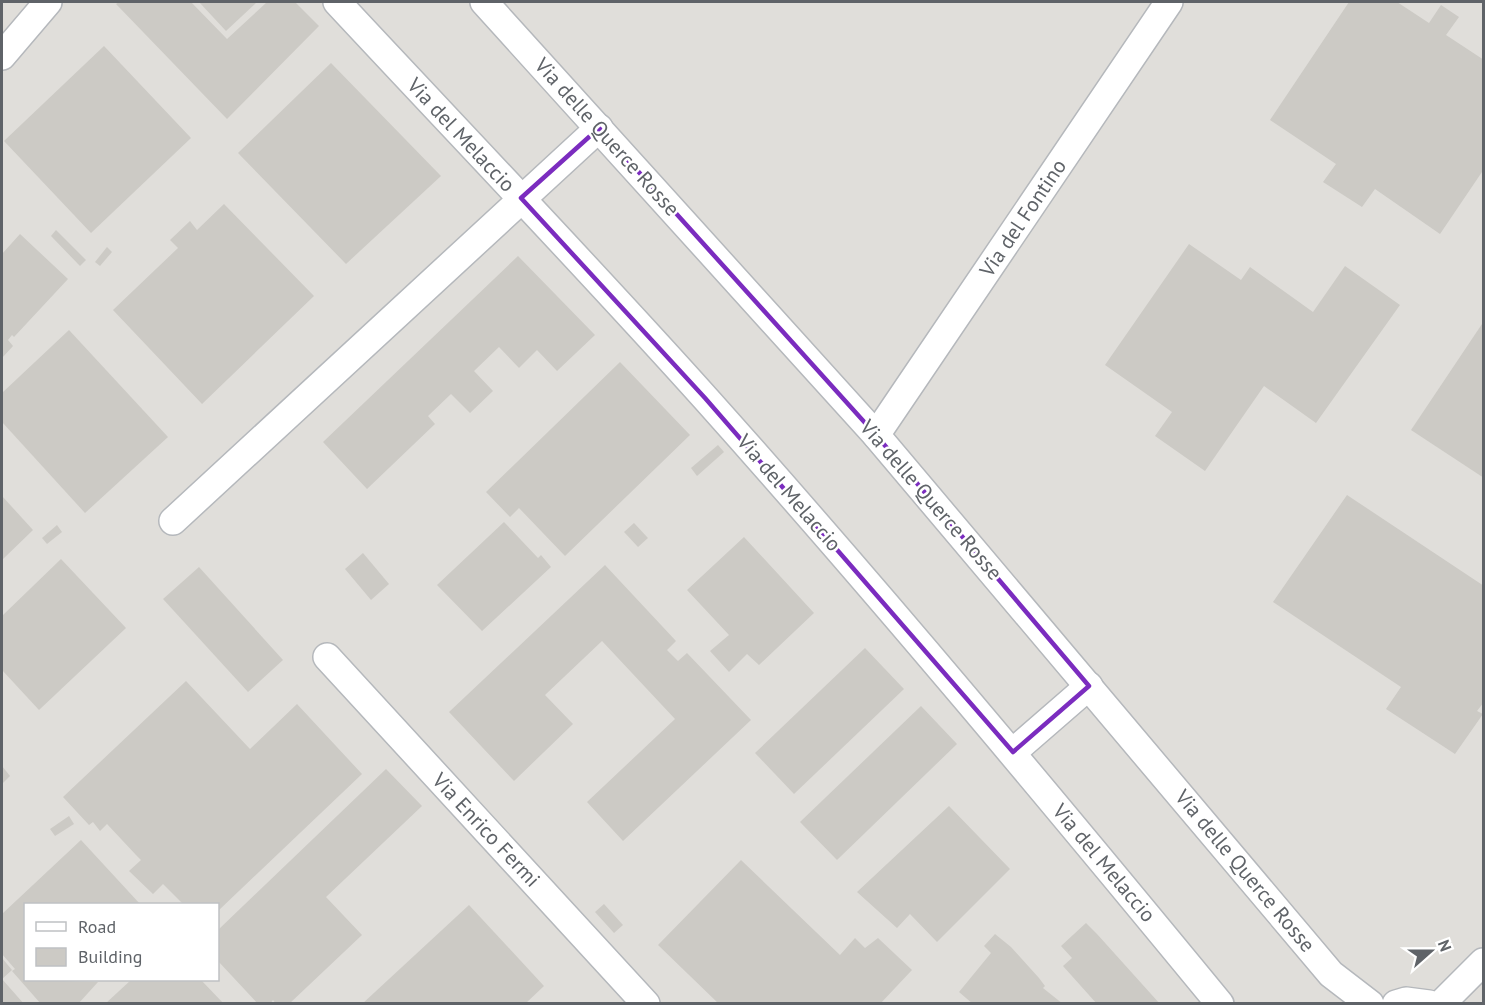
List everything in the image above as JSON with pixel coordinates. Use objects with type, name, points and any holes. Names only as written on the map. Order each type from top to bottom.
[{"type":"street","points":[[2,56],[48,2]]},
{"type":"street","name":"Via del Melaccio","points":[[337,2],[713,407],[1013,752],[1220,1004]]},
{"type":"street","name":"Via delle Querce Rosse","points":[[484,2],[876,435],[1331,974],[1370,1004]]},
{"type":"street","name":"Via del Fontino","points":[[876,435],[1169,2]]},
{"type":"street","points":[[173,521],[520,198],[599,128]]},
{"type":"street","name":"Via Enrico Fermi","points":[[327,657],[646,1004]]},
{"type":"street","points":[[1013,752],[1089,686]]},
{"type":"street","points":[[1441,1004],[1483,962]]},
{"type":"street","points":[[1468,1004],[1483,962]]},
{"type":"street","points":[[1331,974],[1343,1004]]},
{"type":"street","points":[[1396,1004],[1406,1001],[1429,1004]]},
{"type":"highlighted area","points":[[599,128],[876,435],[1089,686],[1013,752],[705,398],[521,198]]},
{"type":"shaded area","points":[[2,2],[1483,2],[1483,1003],[2,1004]]},
{"type":"building","points":[[119,2],[191,2],[227,39],[267,2],[295,2],[319,26],[227,119],[116,4]]},
{"type":"building","points":[[199,2],[257,2],[226,31]]},
{"type":"building","points":[[1349,2],[1397,2],[1429,23],[1441,5],[1459,17],[1446,35],[1484,60],[1484,169],[1440,234],[1375,189],[1362,207],[1323,182],[1336,164],[1270,120]]},
{"type":"building","points":[[104,46],[191,138],[91,233],[4,141]]},
{"type":"building","points":[[331,63],[441,176],[346,264],[238,153]]},
{"type":"building","points":[[224,204],[314,296],[202,404],[113,310],[178,248],[170,240],[190,221],[197,230]]},
{"type":"building","points":[[56,230],[86,260],[80,266],[51,236]]},
{"type":"building","points":[[20,234],[68,279],[14,337],[12,335],[8,340],[13,346],[2,358],[2,254]]},
{"type":"building","points":[[1189,244],[1241,280],[1250,267],[1313,312],[1345,266],[1400,305],[1316,423],[1264,386],[1205,471],[1155,436],[1172,412],[1105,365]]},
{"type":"building","points":[[107,247],[112,252],[100,266],[95,262]]},
{"type":"building","points":[[518,256],[595,335],[557,371],[537,350],[519,368],[499,347],[474,371],[493,391],[470,413],[451,394],[428,416],[435,424],[367,489],[323,442]]},
{"type":"building","points":[[1484,321],[1484,478],[1411,430]]},
{"type":"building","points":[[69,330],[168,437],[85,513],[2,422],[2,393]]},
{"type":"building","points":[[620,362],[690,435],[565,556],[519,508],[510,517],[486,492]]},
{"type":"building","points":[[718,445],[724,452],[697,476],[691,468]]},
{"type":"building","points":[[1347,495],[1484,586],[1484,702],[1477,711],[1483,714],[1455,754],[1386,709],[1401,687],[1273,602]]},
{"type":"building","points":[[2,496],[33,530],[2,560]]},
{"type":"building","points":[[504,522],[538,558],[541,555],[551,567],[482,631],[437,585]]},
{"type":"building","points":[[634,523],[648,538],[638,547],[624,532]]},
{"type":"building","points":[[57,525],[62,532],[47,544],[42,538]]},
{"type":"building","points":[[744,537],[814,613],[759,665],[747,654],[729,672],[710,651],[729,635],[687,590]]},
{"type":"building","points":[[363,553],[389,584],[371,600],[345,569]]},
{"type":"building","points":[[61,559],[126,628],[39,710],[2,670],[2,616]]},
{"type":"building","points":[[605,565],[676,641],[667,650],[678,661],[687,653],[751,720],[623,841],[587,802],[675,719],[602,641],[545,695],[573,724],[514,781],[449,712]]},
{"type":"building","points":[[199,567],[283,660],[248,692],[163,599]]},
{"type":"building","points":[[865,648],[904,689],[794,794],[755,753]]},
{"type":"building","points":[[186,681],[250,749],[297,704],[362,774],[219,910],[219,903],[182,903],[163,884],[153,894],[129,871],[141,860],[107,824],[100,831],[93,822],[89,825],[63,797]]},
{"type":"building","points":[[921,706],[957,744],[837,860],[800,822]]},
{"type":"building","points":[[2,766],[10,776],[2,784]]},
{"type":"building","points":[[386,769],[422,806],[326,897],[362,935],[289,1004],[276,1004],[273,1000],[270,1004],[258,1004],[219,962],[219,929]]},
{"type":"building","points":[[949,806],[1010,869],[937,942],[910,914],[897,928],[857,892]]},
{"type":"building","points":[[69,816],[74,824],[55,836],[50,829]]},
{"type":"building","points":[[81,840],[139,903],[24,903],[24,981],[98,982],[78,1004],[41,1004],[12,971],[15,969],[2,954],[2,914]]},
{"type":"building","points":[[741,860],[840,955],[855,938],[865,948],[878,938],[912,970],[880,1004],[719,1004],[658,945]]},
{"type":"building","points":[[604,904],[623,925],[614,933],[595,912]]},
{"type":"building","points":[[469,905],[544,986],[525,1004],[362,1004]]},
{"type":"building","points":[[1086,923],[1160,1004],[1097,1004],[1063,966],[1072,958],[1061,946]]},
{"type":"building","points":[[995,934],[1011,947],[1039,978],[1045,986],[1043,988],[1063,1004],[973,1004],[959,992],[991,953],[984,946]]},
{"type":"building","points":[[2,958],[12,970],[2,979]]},
{"type":"building","points":[[2,979],[24,1004],[2,1004]]},
{"type":"building","points":[[130,981],[202,981],[224,1004],[105,1004]]}]
